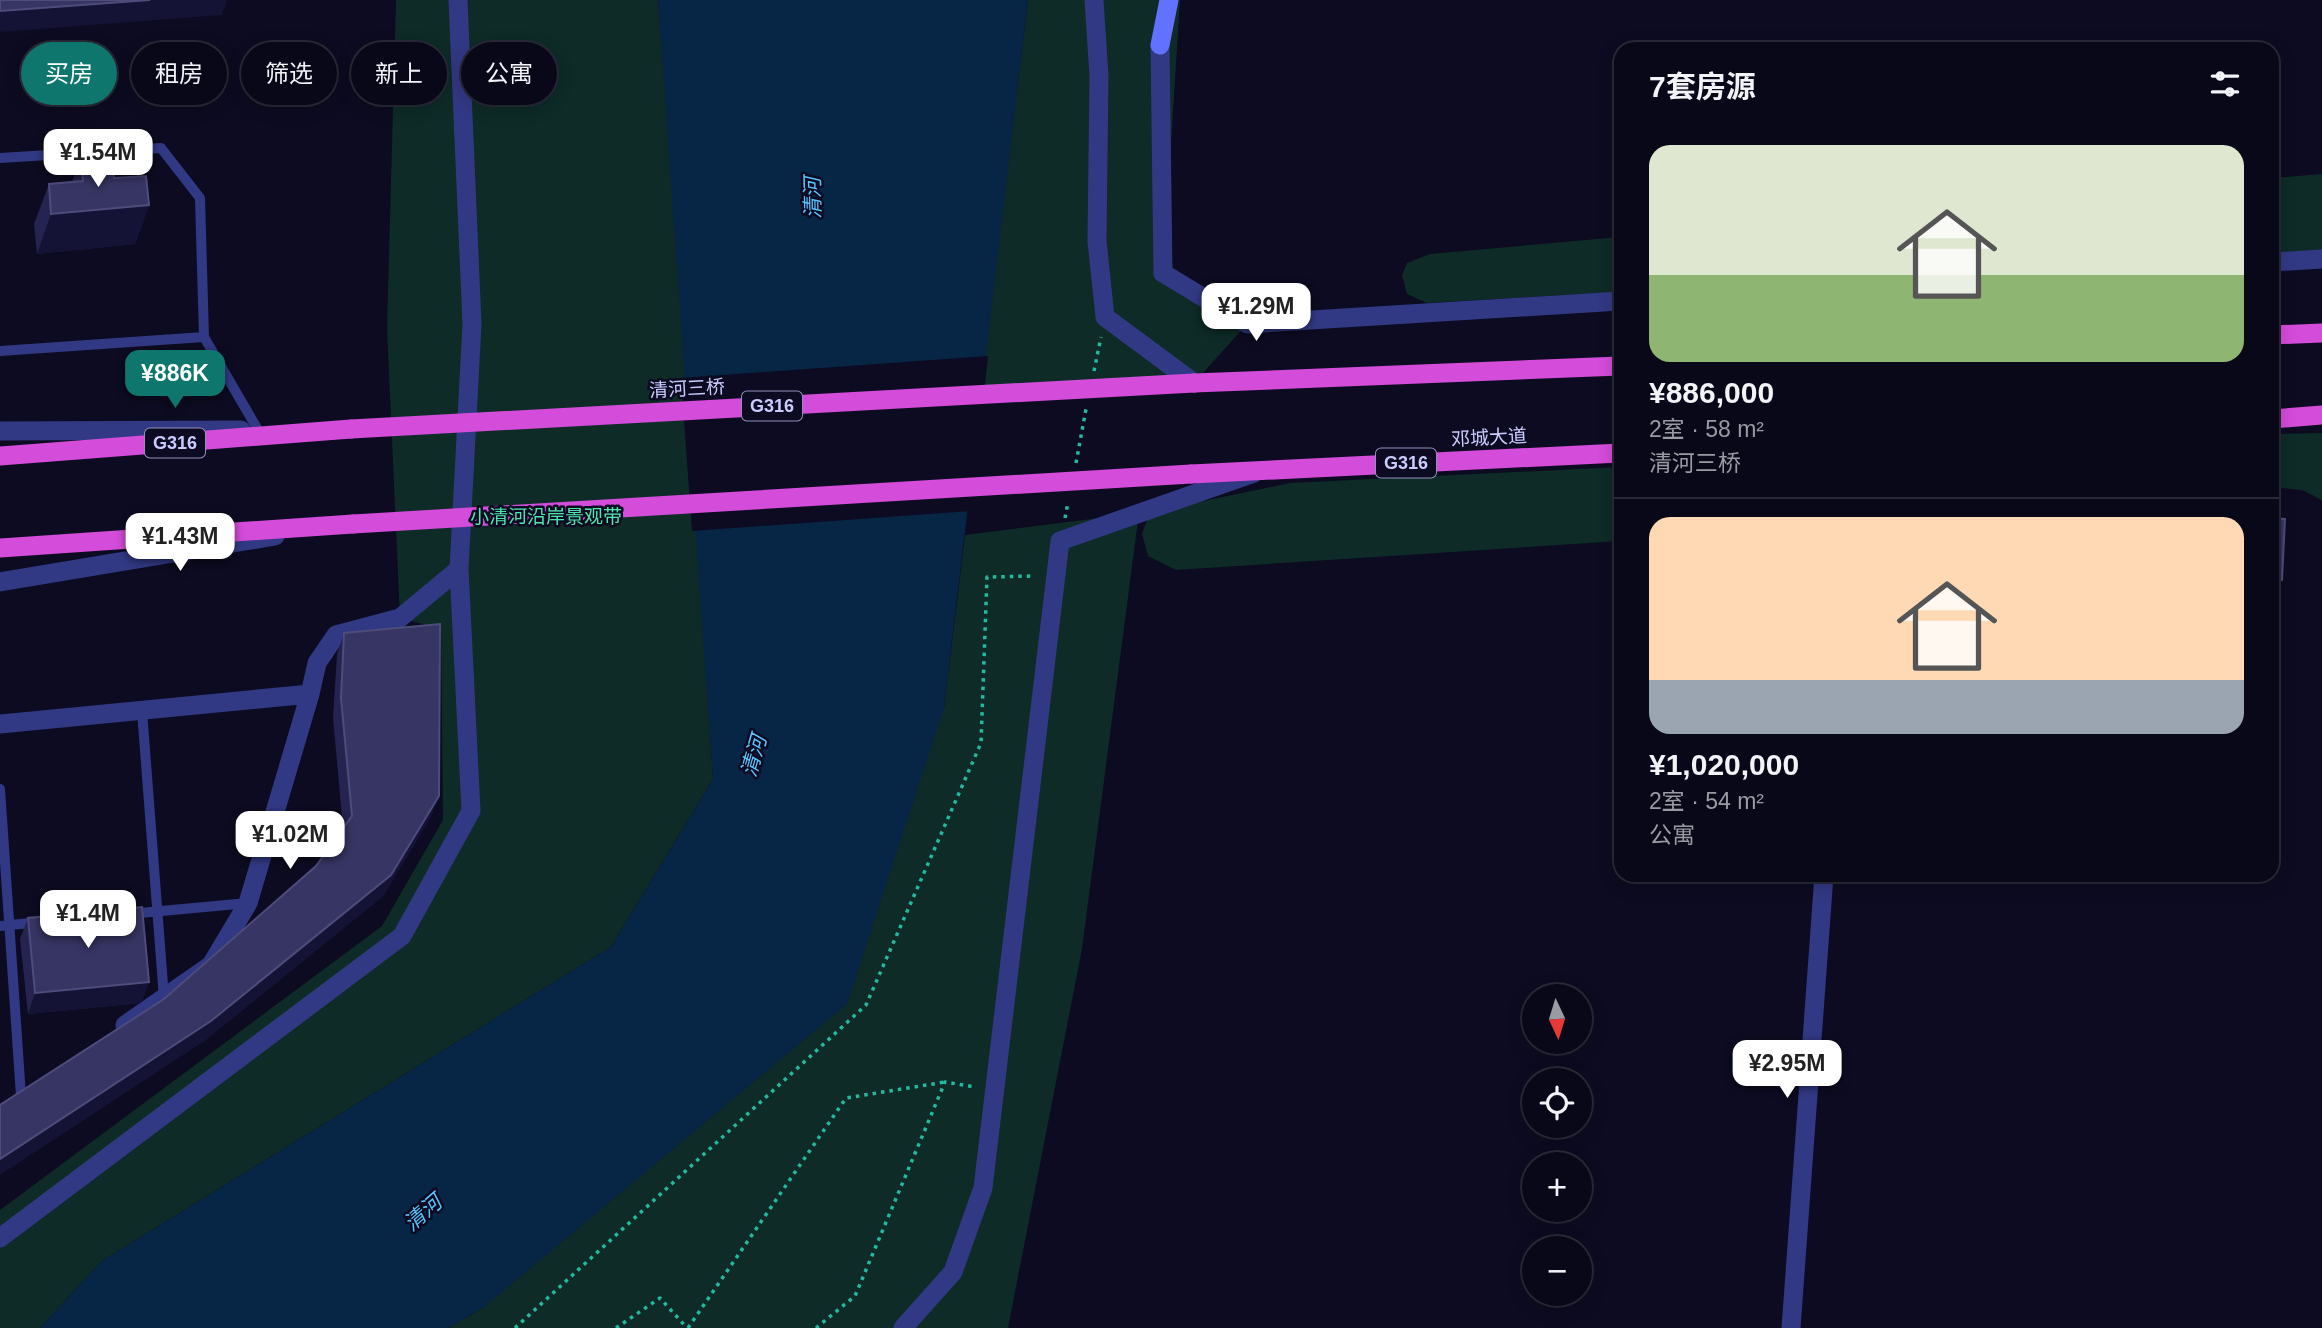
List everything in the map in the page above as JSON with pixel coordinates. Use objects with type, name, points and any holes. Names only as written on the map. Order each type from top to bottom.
[{"type":"highway","points":[[2279,335],[2322,333]]},
{"type":"highway","name":"G316","points":[[1194,383],[1614,366]]},
{"type":"highway","name":"清河三桥","points":[[351,429],[1194,383]]},
{"type":"highway","points":[[2279,418],[2322,415]]},
{"type":"highway","name":"G316","points":[[0,456],[351,429]]},
{"type":"highway","name":"邓城大道","points":[[353,524],[1262,470],[1614,453]]},
{"type":"highway","name":"G316","points":[[0,548],[353,524]]},
{"type":"main road","points":[[1160,45],[1167,0]]},
{"type":"street","points":[[0,1238],[402,936],[471,811],[459,569],[472,324],[458,0]]},
{"type":"street","points":[[1094,0],[1099,76],[1097,241],[1105,317],[1194,383]]},
{"type":"street","points":[[1160,45],[1163,272],[1247,324],[1614,301]]},
{"type":"street","points":[[2279,262],[2322,259]]},
{"type":"street","points":[[0,430],[351,429]]},
{"type":"street","points":[[903,1328],[953,1272],[983,1188],[1060,541],[1262,470]]},
{"type":"street","points":[[0,582],[353,524]]},
{"type":"street","points":[[109,1036],[211,965],[248,903],[317,663],[336,635],[400,618],[459,569]]},
{"type":"street","points":[[0,724],[310,694]]},
{"type":"street","points":[[1791,1328],[1823,882]]},
{"type":"street","points":[[0,1111],[43,1081]]},
{"type":"lane","points":[[0,158],[161,148],[200,198],[204,337],[258,430]]},
{"type":"lane","points":[[0,351],[204,337]]},
{"type":"lane","points":[[142,711],[164,998]]},
{"type":"lane","points":[[0,789],[5,926],[22,1096]]},
{"type":"lane","points":[[117,915],[248,903]]},
{"type":"lane","points":[[5,926],[50,921]]},
{"type":"path","points":[[1092,383],[1105,317]]},
{"type":"path","points":[[1073,475],[1089,396]]},
{"type":"path","points":[[1060,541],[1068,501]]},
{"type":"path","points":[[517,1327],[866,1005],[982,743],[987,577],[1056,575]]},
{"type":"path","points":[[816,1328],[855,1296],[946,1082]]},
{"type":"path","points":[[616,1328],[660,1298],[687,1328],[846,1098],[946,1082],[994,1090]]},
{"type":"green space","name":"小清河沿岸景观带","points":[[396,0],[658,0],[683,301],[713,779],[611,947],[102,1261],[40,1328],[0,1328],[0,1210],[382,926],[443,820],[441,629],[400,618],[387,328],[393,105],[447,105],[447,42],[395,42]]},
{"type":"green space","points":[[1028,0],[1180,0],[1163,272],[1247,324],[1194,383],[980,395]]},
{"type":"green space","points":[[2322,174],[2322,251],[2279,254],[2279,177]]},
{"type":"green space","points":[[1614,238],[1614,292],[1427,303],[1407,294],[1402,275],[1407,263],[1430,254]]},
{"type":"green space","points":[[2322,433],[2322,500],[2302,490],[2279,488],[2279,434]]},
{"type":"green space","points":[[1614,467],[1614,541],[1176,570],[1148,556],[1142,534],[1147,520],[1189,504],[1290,483]]},
{"type":"green space","points":[[1139,513],[1082,949],[1008,1328],[448,1328],[484,1307],[944,708],[965,535]]},
{"type":"water","name":"清河","points":[[658,0],[1028,0],[944,708],[847,1004],[484,1307],[448,1328],[40,1328],[102,1261],[611,947],[713,779]]},
{"type":"pier","points":[[988,356],[971,511],[692,531],[681,378]]},
{"type":"building","points":[[0,0],[150,0],[0,11]]},
{"type":"building","points":[[112,155],[114,178],[146,176],[149,205],[51,214],[49,184],[83,181],[81,158]]},
{"type":"building","points":[[2279,519],[2285,519],[2282,580],[2279,580]]},
{"type":"building","points":[[440,624],[439,796],[391,875],[211,1021],[0,1159],[0,1105],[164,999],[316,866],[352,816],[341,698],[344,633]]},
{"type":"building","points":[[142,907],[149,982],[35,993],[28,918]]}]
